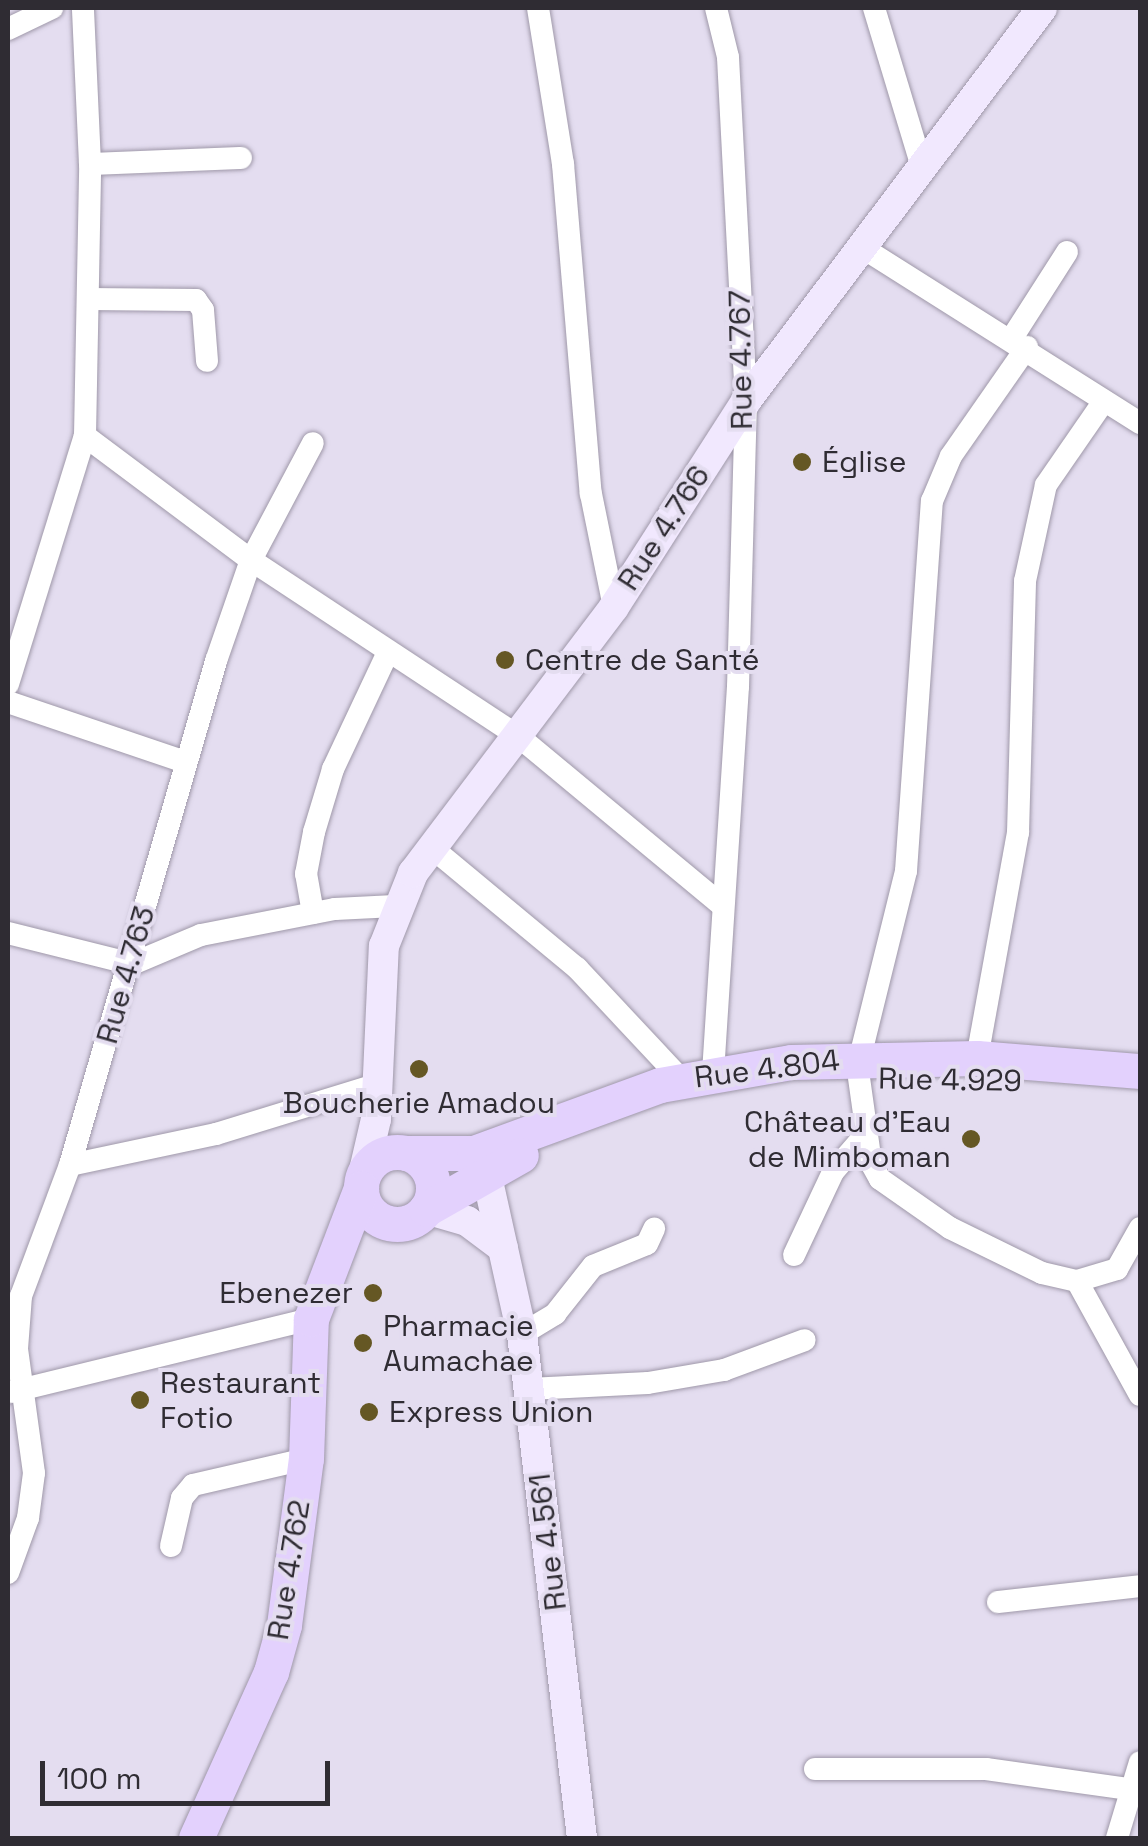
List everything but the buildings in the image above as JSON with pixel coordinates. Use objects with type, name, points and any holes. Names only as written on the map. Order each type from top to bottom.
[{"type":"main road","name":"Rue 4.804","points":[[406,1153],[474,1152],[697,1076],[978,1058],[1140,1071]]},
{"type":"main road","name":"Rue 4.929","points":[[319,1303],[414,1216],[486,1172],[578,1128],[696,1094],[860,1067],[1140,1092]]},
{"type":"main road","points":[[406,1153],[431,1176],[414,1216],[373,1215],[362,1182],[376,1159],[406,1153]]},
{"type":"main road","name":"Rue 4.762","points":[[196,1838],[274,1660],[306,1459],[319,1303],[362,1182]]},
{"type":"street","points":[[8,29],[52,8]]},
{"type":"street","points":[[8,684],[85,436],[90,164],[83,8]]},
{"type":"street","points":[[538,8],[563,164],[595,522],[614,606]]},
{"type":"street","name":"Rue 4.767","points":[[697,1076],[720,904],[738,687],[746,401],[728,57],[716,8]]},
{"type":"street","points":[[874,8],[921,164]]},
{"type":"street","name":"Rue 4.766","points":[[362,1182],[379,1084],[380,983],[395,906],[431,847],[614,606],[746,401],[1042,8]]},
{"type":"street","points":[[90,164],[242,158]]},
{"type":"street","points":[[863,248],[1019,343],[1140,423]]},
{"type":"street","points":[[1067,252],[1019,343],[951,456],[932,502],[906,871],[860,1067],[871,1163],[892,1192],[1026,1266],[1077,1282],[1117,1268],[1140,1228]]},
{"type":"street","points":[[88,299],[183,295],[196,300],[204,310],[207,361]]},
{"type":"street","points":[[978,1058],[1018,833],[1025,581],[1046,486],[1104,402]]},
{"type":"street","points":[[85,436],[251,560],[518,736],[720,904]]},
{"type":"street","name":"Rue 4.763","points":[[8,1574],[32,1498],[32,1426],[15,1392],[21,1296],[70,1165],[132,964],[185,762],[251,560],[313,443]]},
{"type":"street","points":[[312,913],[306,874],[311,843],[334,769],[388,652]]},
{"type":"street","points":[[8,702],[185,762]]},
{"type":"street","points":[[431,847],[697,1076]]},
{"type":"street","points":[[8,934],[132,964],[200,934],[312,913],[395,906]]},
{"type":"street","points":[[70,1165],[216,1134],[379,1084]]},
{"type":"street","name":"Rue 4.766","points":[[379,1084],[406,1153]]},
{"type":"street","points":[[794,1255],[832,1172],[866,1134]]},
{"type":"street","name":"Rue 4.561","points":[[486,1172],[522,1334],[582,1838]]},
{"type":"street","points":[[414,1216],[467,1221],[502,1248]]},
{"type":"street","points":[[522,1334],[555,1314],[593,1266],[647,1244],[654,1229]]},
{"type":"street","points":[[1077,1282],[1140,1395]]},
{"type":"street","points":[[15,1392],[319,1303]]},
{"type":"street","points":[[529,1389],[648,1383],[724,1370],[805,1340]]},
{"type":"street","points":[[171,1546],[182,1498],[193,1485],[306,1459]]},
{"type":"street","points":[[998,1602],[1140,1586]]},
{"type":"street","points":[[1117,1838],[1128,1788],[1140,1762]]},
{"type":"street","points":[[814,1769],[986,1769],[1128,1788]]},
{"type":"place","name":"Église","points":[[802,462]]},
{"type":"place","name":"Centre de Santé","points":[[505,660]]},
{"type":"place","name":"Boucherie Amadou","points":[[419,1069]]},
{"type":"place","name":"Château d'Eau de Mimboman","points":[[971,1139]]},
{"type":"place","name":"Ebenezer","points":[[373,1293]]},
{"type":"place","name":"Pharmacie Aumachae","points":[[363,1343]]},
{"type":"place","name":"Restaurant Fotio","points":[[140,1400]]},
{"type":"place","name":"Express Union","points":[[369,1412]]}]
